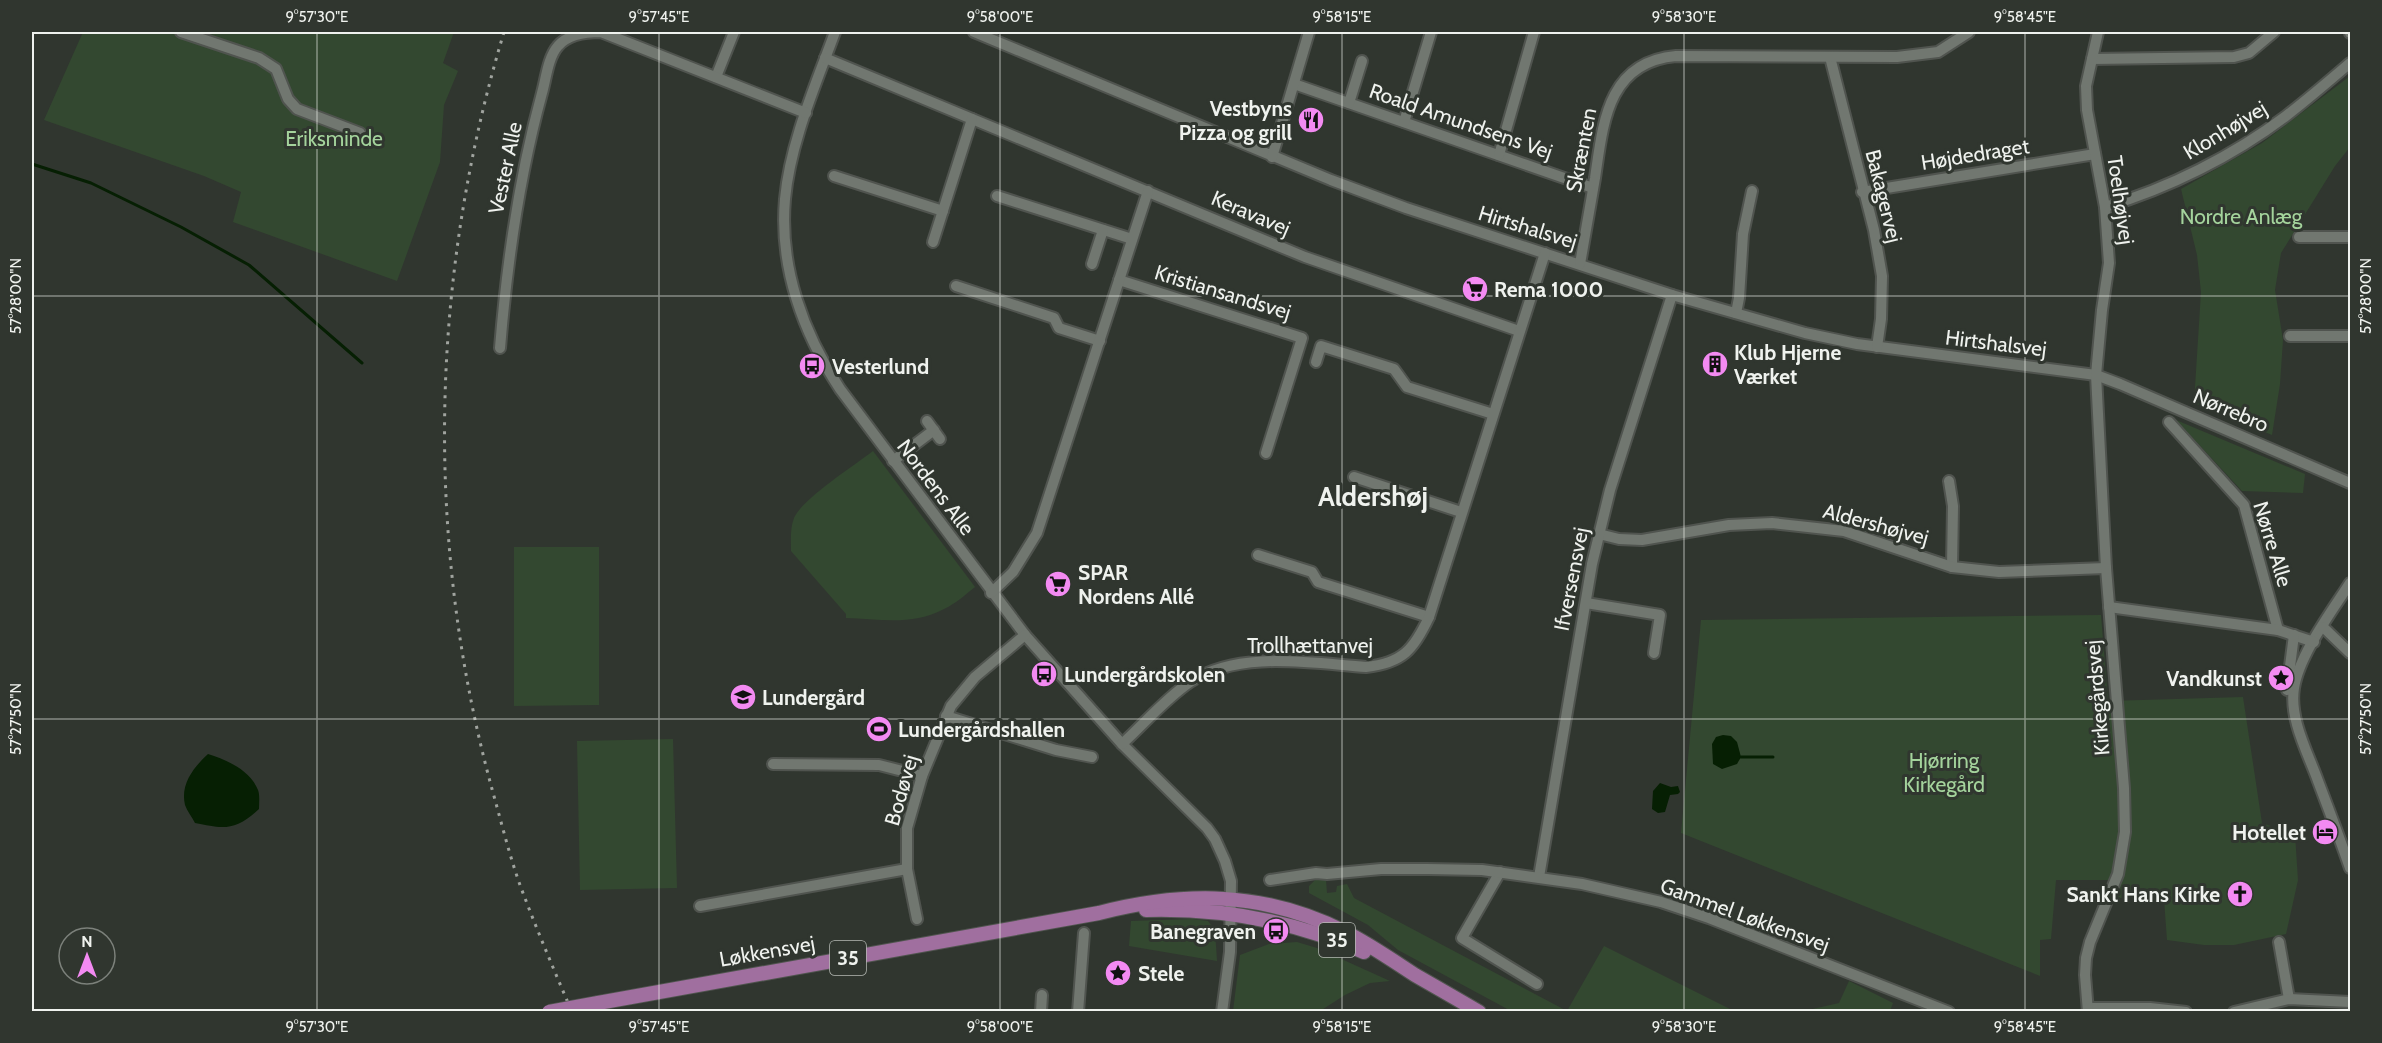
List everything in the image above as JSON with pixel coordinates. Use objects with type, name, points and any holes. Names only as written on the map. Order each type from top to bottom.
[{"type":"main road","name":"Løkkensvej","points":[[549,1011],[1165,900],[1187,897],[1232,899]]},
{"type":"main road","name":"35","points":[[1232,899],[1295,913],[1332,926],[1479,1011]]},
{"type":"main road","name":"Løkkensvej","points":[[1099,913],[1165,909],[1231,913]]},
{"type":"main road","name":"35","points":[[1231,913],[1321,934],[1415,975]]},
{"type":"street","points":[[182,32],[259,57],[276,69],[288,99],[297,109],[360,132]]},
{"type":"street","name":"Vester Alle","points":[[500,348],[512,230],[530,139],[550,62],[558,46],[570,37],[586,32],[601,32],[806,114]]},
{"type":"street","points":[[716,77],[734,32]]},
{"type":"street","name":"Nordens Alle","points":[[835,32],[793,156],[785,198],[784,230],[789,274],[797,306],[822,362],[992,593],[1025,635],[1122,744],[1207,828],[1215,839],[1230,878],[1232,899],[1230,952],[1222,1011]]},
{"type":"street","name":"Hirtshalsvej","points":[[974,32],[1272,157],[1406,208],[1672,295],[1805,333],[1877,347],[2096,375]]},
{"type":"street","points":[[1272,157],[1309,32]]},
{"type":"street","points":[[1404,122],[1431,32]]},
{"type":"street","points":[[1498,154],[1534,32]]},
{"type":"street","name":"Skrænten","points":[[1580,264],[1603,128],[1610,104],[1622,82],[1638,68],[1658,59],[1676,56],[1897,57],[1938,52],[1969,32]]},
{"type":"street","name":"Toelhøjvej","points":[[2096,375],[2109,264],[2105,207],[2087,110],[2086,86],[2098,32]]},
{"type":"street","points":[[2092,59],[2234,57],[2249,53],[2274,32]]},
{"type":"street","name":"Bakagervej","points":[[1830,57],[1862,192],[1874,230],[1882,276],[1877,347]]},
{"type":"street","name":"Keravavej","points":[[825,58],[1305,257],[1519,331]]},
{"type":"street","name":"Roald Amundsens Vej","points":[[1349,103],[1362,61]]},
{"type":"street","name":"Klonhøjvej","points":[[2105,207],[2178,179],[2246,143],[2285,116],[2350,63]]},
{"type":"street","name":"Roald Amundsens Vej","points":[[1294,84],[1593,188]]},
{"type":"street","points":[[933,243],[972,119]]},
{"type":"street","name":"Højdedraget","points":[[1862,192],[2095,154]]},
{"type":"street","points":[[834,176],[943,211]]},
{"type":"street","points":[[992,593],[1013,572],[1037,533],[1148,191]]},
{"type":"street","points":[[1736,313],[1743,234],[1752,191]]},
{"type":"street","points":[[997,196],[1132,239]]},
{"type":"street","points":[[1092,264],[1103,230]]},
{"type":"street","points":[[2299,237],[2350,237]]},
{"type":"street","name":"Trollhættanvej","points":[[1122,744],[1178,692],[1212,671],[1251,662],[1366,667],[1384,665],[1403,656],[1418,642],[1429,617],[1545,253]]},
{"type":"street","name":"Kristiansandsvej","points":[[1119,280],[1302,338],[1266,453]]},
{"type":"street","points":[[956,286],[1054,318],[1059,328],[1100,341]]},
{"type":"street","name":"Ifversensvej","points":[[1539,877],[1599,534],[1610,490],[1672,295]]},
{"type":"street","points":[[2290,336],[2350,336]]},
{"type":"street","points":[[1316,362],[1320,346],[1394,369],[1407,387],[1493,414]]},
{"type":"street","name":"Nørrebro","points":[[2096,375],[2350,483]]},
{"type":"street","name":"Kirkegårdsvej","points":[[2088,1010],[2086,958],[2090,942],[2118,873],[2125,832],[2124,788],[2106,568],[2096,375]]},
{"type":"street","name":"Nørre Alle","points":[[2169,422],[2244,505],[2278,630]]},
{"type":"street","points":[[893,461],[934,430]]},
{"type":"street","points":[[1354,477],[1461,512]]},
{"type":"street","points":[[1949,481],[1953,506],[1952,567]]},
{"type":"street","name":"Aldershøjvej","points":[[1599,534],[1619,539],[1642,540],[1729,525],[1772,523],[1844,531],[1910,551],[1952,567],[2000,572],[2106,568]]},
{"type":"street","points":[[1258,555],[1312,572],[1318,582],[1429,617]]},
{"type":"street","points":[[2350,583],[2322,627],[2294,685],[2293,709],[2350,868]]},
{"type":"street","points":[[1586,603],[1660,615],[1654,653]]},
{"type":"street","points":[[2109,607],[2278,630],[2314,642]]},
{"type":"street","points":[[2322,627],[2350,653]]},
{"type":"street","name":"Bodøvej","points":[[917,919],[907,869],[907,828],[922,776],[951,706],[975,677],[1025,635]]},
{"type":"street","points":[[2287,690],[2294,635]]},
{"type":"street","points":[[946,716],[1056,750],[1092,757]]},
{"type":"street","points":[[774,764],[879,765],[922,776]]},
{"type":"street","name":"Gammel Løkkensvej","points":[[1270,880],[1316,873],[1428,868],[1500,872],[1539,877],[1622,893],[1709,918],[1936,1009],[1949,1011]]},
{"type":"street","points":[[700,906],[907,869]]},
{"type":"street","points":[[1500,872],[1462,938],[1537,984]]},
{"type":"street","points":[[1078,1011],[1084,933]]},
{"type":"street","points":[[2279,942],[2289,999]]},
{"type":"street","points":[[1041,1011],[1042,995]]},
{"type":"street","points":[[2234,1011],[2289,999],[2350,1002]]},
{"type":"street","points":[[2088,1010],[2150,1008],[2186,1011]]},
{"type":"green space","name":"Eriksminde","points":[[83,32],[454,32],[443,63],[458,71],[444,105],[440,162],[397,281],[233,222],[241,192],[204,176],[44,120]]},
{"type":"green space","name":"Nordre Anlæg","points":[[2350,76],[2350,147],[2335,166],[2281,253],[2275,290],[2283,340],[2280,384],[2272,435],[2194,403],[2201,292],[2197,255],[2181,189],[2262,143]]},
{"type":"green space","points":[[2176,420],[2305,474],[2303,493],[2242,491]]},
{"type":"green space","points":[[873,451],[975,587],[952,605],[920,618],[896,620],[846,618],[846,614],[791,551],[792,526],[799,510],[818,492]]},
{"type":"green space","points":[[514,547],[599,547],[599,705],[514,706]]},
{"type":"green space","name":"Hjørring Kirkegård","points":[[2101,615],[2108,701],[2243,697],[2262,823],[2295,834],[2298,880],[2286,934],[2234,945],[2204,945],[2167,940],[2164,899],[2118,898],[2108,880],[2056,880],[2051,939],[2040,940],[2040,976],[1681,833],[1701,620]]},
{"type":"green space","points":[[673,739],[677,888],[580,890],[577,741]]},
{"type":"green space","points":[[1318,877],[1326,880],[1327,893],[1336,892],[1337,886],[1347,884],[1354,898],[1567,1011],[1511,1011],[1398,950],[1368,925],[1309,893],[1309,886]]},
{"type":"green space","points":[[1192,919],[1208,921],[1215,930],[1217,961],[1129,946],[1131,921]]},
{"type":"green space","points":[[1297,942],[1317,948],[1390,981],[1370,983],[1320,1011],[1233,1011],[1240,955],[1269,944]]},
{"type":"green space","points":[[1604,946],[1734,1011],[1567,1011]]},
{"type":"green space","points":[[1849,981],[1893,1003],[1890,1011],[1804,1011],[1839,1003]]},
{"type":"shaded area","points":[[1731,736],[1737,742],[1741,757],[1737,764],[1722,769],[1713,764],[1712,744],[1716,737]]},
{"type":"shaded area","points":[[208,754],[223,759],[244,771],[258,790],[259,809],[236,825],[222,827],[195,823],[186,807],[184,797],[186,783],[193,770]]},
{"type":"shaded area","points":[[1660,783],[1671,787],[1678,786],[1680,792],[1670,795],[1665,812],[1658,813],[1652,809],[1653,791]]},
{"type":"waterway","points":[[32,164],[91,183],[181,227],[249,265],[362,363]]},
{"type":"waterway","points":[[1741,757],[1773,757]]},
{"type":"railway","points":[[504,32],[479,125],[461,219],[450,314],[445,409],[446,505],[455,600],[470,695],[492,789],[520,885],[572,1012]]},
{"type":"place","name":"Vestbyns Pizza og grill","points":[[1311,120]]},
{"type":"place","name":"Rema 1000","points":[[1475,289]]},
{"type":"place","name":"Klub Hjerne Værket","points":[[1715,364]]},
{"type":"place","name":"Vesterlund","points":[[812,366]]},
{"type":"place","name":"SPAR Nordens Allé","points":[[1058,584]]},
{"type":"place","name":"Lundergårdskolen","points":[[1044,674]]},
{"type":"place","name":"Vandkunst","points":[[2281,678]]},
{"type":"place","name":"Lundergård","points":[[743,697]]},
{"type":"place","name":"Lundergårdshallen","points":[[879,729]]},
{"type":"place","name":"Hotellet","points":[[2325,832]]},
{"type":"place","name":"Sankt Hans Kirke","points":[[2240,894]]},
{"type":"place","name":"Banegraven","points":[[1276,931]]},
{"type":"place","name":"Stele","points":[[1118,973]]},
{"type":"district","name":"Aldershøj","points":[[1373,496]]}]
